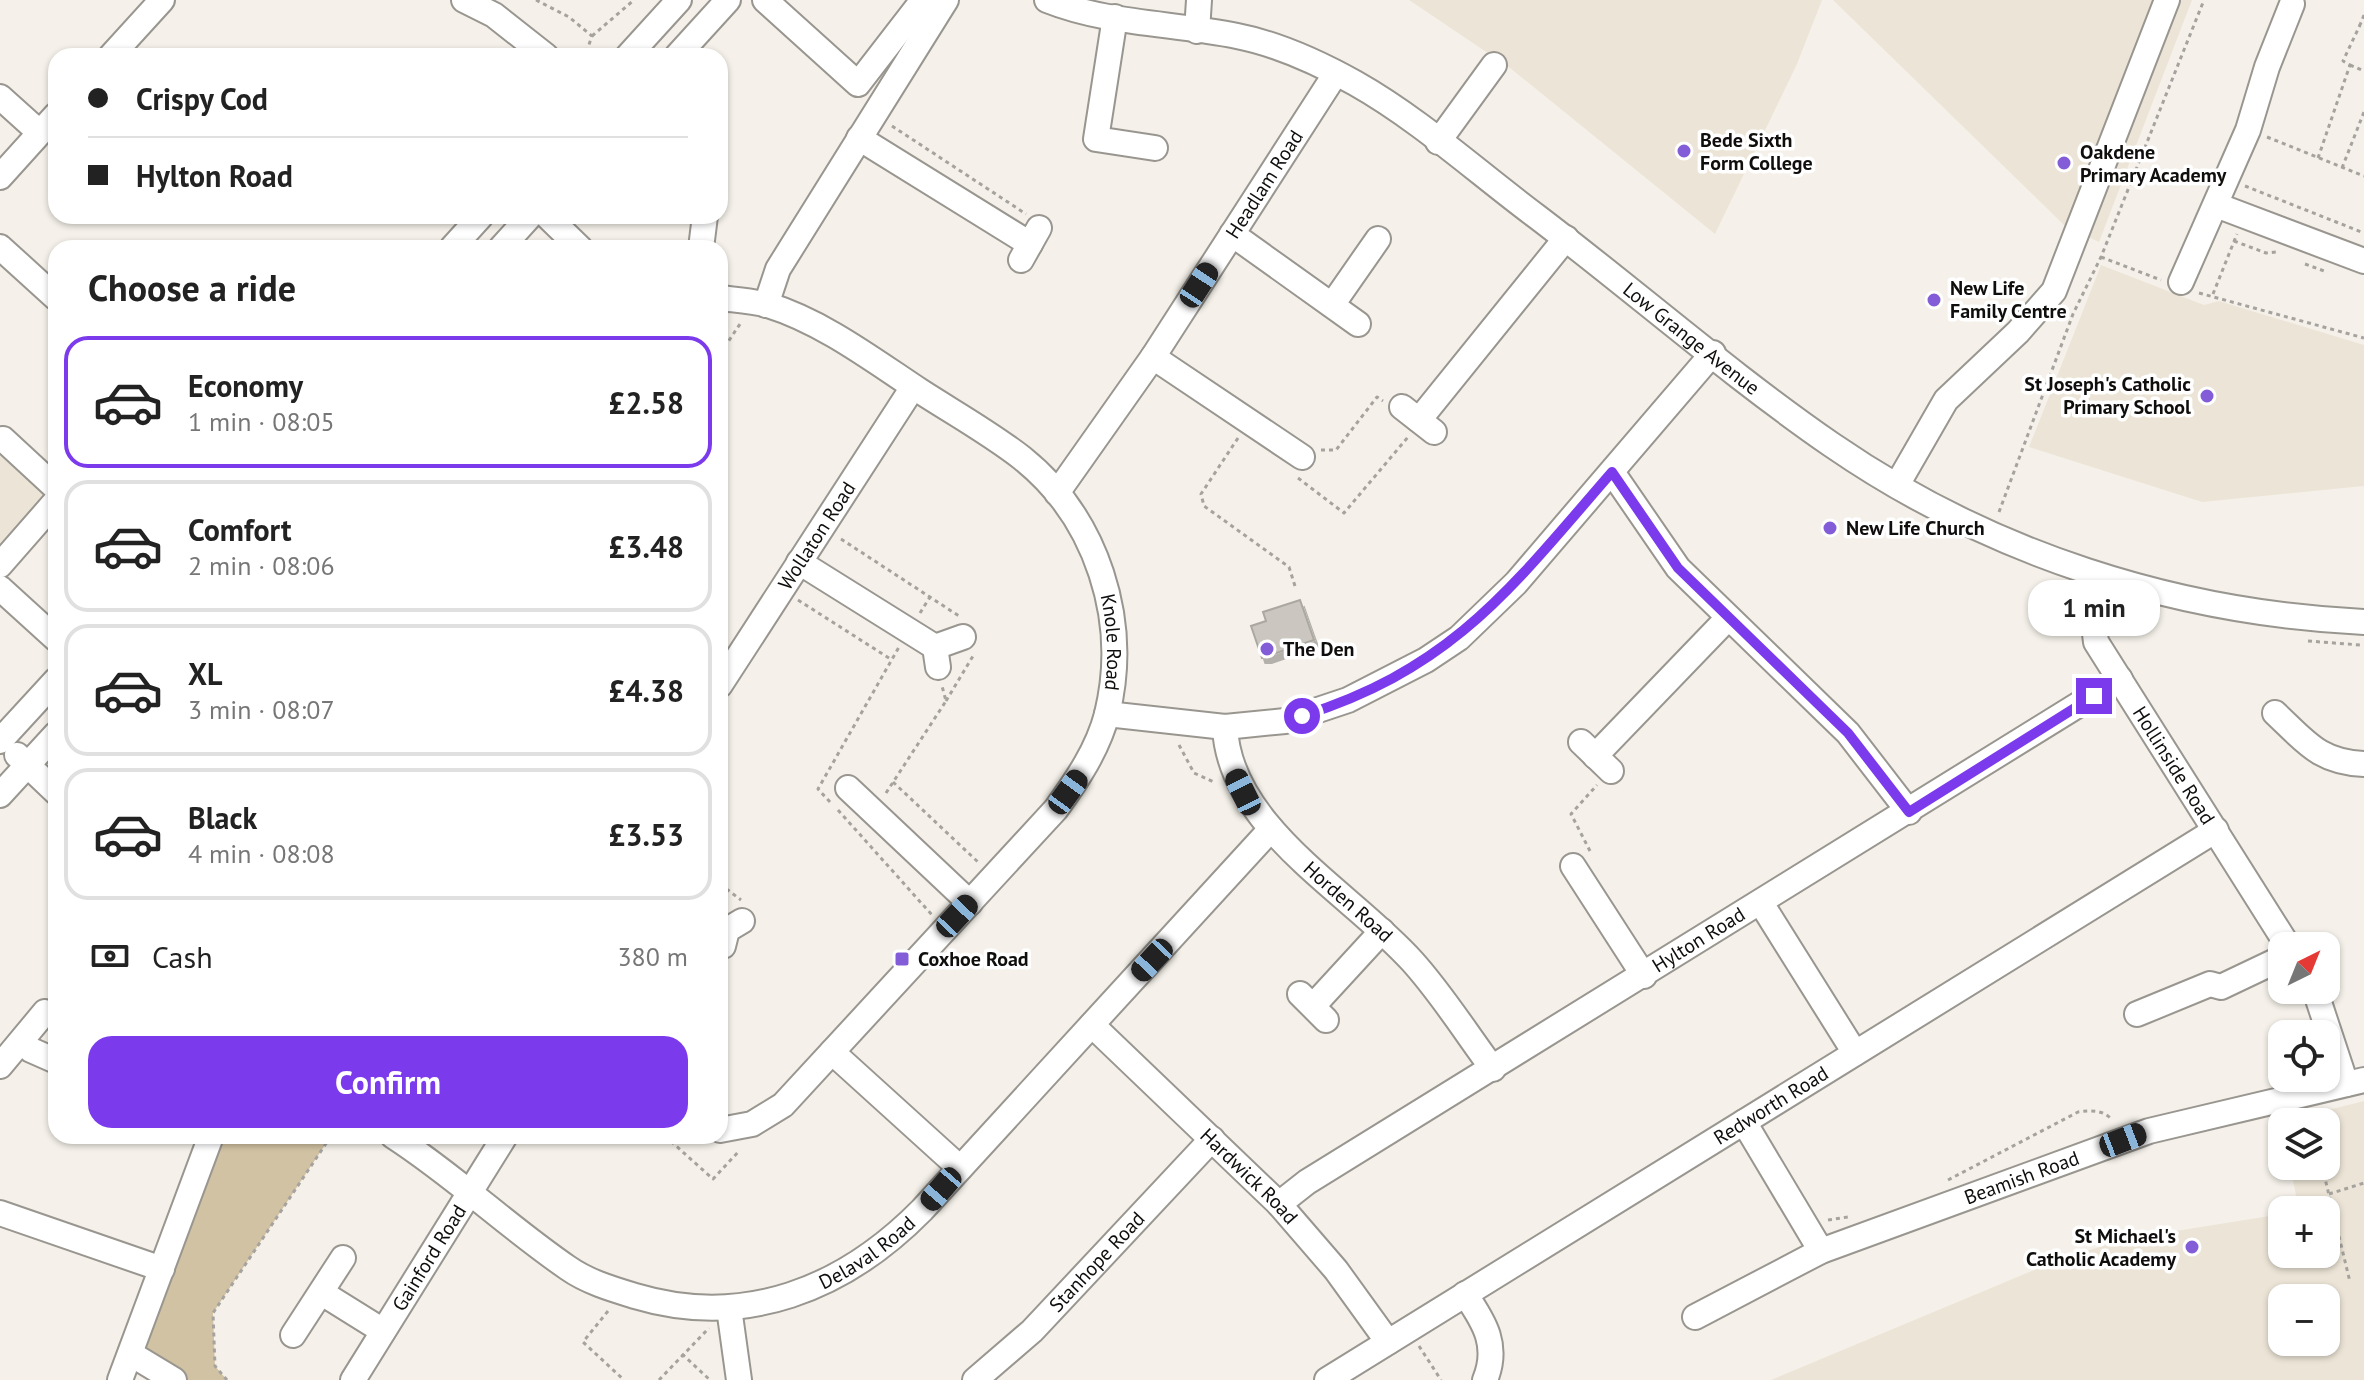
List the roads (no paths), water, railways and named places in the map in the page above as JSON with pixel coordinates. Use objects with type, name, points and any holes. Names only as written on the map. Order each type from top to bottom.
[{"type":"street","points":[[121,48],[162,0]]},
{"type":"street","points":[[464,0],[494,15],[536,48]]},
{"type":"street","points":[[635,48],[679,0]]},
{"type":"street","points":[[684,48],[728,0]]},
{"type":"street","points":[[765,0],[858,84],[923,0]]},
{"type":"street","points":[[760,304],[778,269],[946,0]]},
{"type":"street","name":"Low Grange Avenue","points":[[1047,0],[1115,17],[1239,36],[1336,73],[1379,98],[1438,142],[1832,444],[1897,485],[1991,535],[2104,577],[2190,600],[2364,622]]},
{"type":"street","points":[[1197,31],[1199,0]]},
{"type":"street","points":[[1897,485],[1946,400],[2018,332],[2054,291],[2167,0]]},
{"type":"street","points":[[2179,285],[2248,130],[2267,67],[2292,4]]},
{"type":"street","points":[[1115,17],[1096,139],[1155,148]]},
{"type":"street","points":[[1438,142],[1494,65]]},
{"type":"street","name":"Headlam Road","points":[[1057,493],[1153,357],[1336,73]]},
{"type":"street","points":[[0,97],[48,124],[0,177]]},
{"type":"street","points":[[859,138],[1030,244]]},
{"type":"street","points":[[2216,205],[2364,261]]},
{"type":"street","points":[[459,240],[474,224]]},
{"type":"street","points":[[508,240],[523,224]]},
{"type":"street","points":[[555,224],[572,240]]},
{"type":"street","points":[[1232,234],[1358,324]]},
{"type":"street","points":[[1419,420],[1566,238]]},
{"type":"street","points":[[1332,305],[1378,239]]},
{"type":"street","points":[[0,247],[48,291]]},
{"type":"street","name":"Knole Road","points":[[728,299],[760,304],[810,321],[1022,458],[1057,493],[1091,546],[1110,602],[1115,657],[1107,714],[1081,774],[1056,809],[783,1105],[750,1125],[728,1129]]},
{"type":"street","points":[[1107,714],[1225,727],[1285,721],[1318,711],[1400,676],[1488,612],[1713,353]]},
{"type":"street","points":[[1153,357],[1306,461]]},
{"type":"street","name":"Wollaton Road","points":[[728,673],[913,387]]},
{"type":"street","points":[[3,439],[48,481]]},
{"type":"street","points":[[1612,472],[1663,550],[1727,619],[1848,733],[1909,812]]},
{"type":"street","points":[[0,565],[48,510]]},
{"type":"street","points":[[799,562],[909,631],[936,657],[968,634]]},
{"type":"street","name":"Hollinside Road","points":[[2104,577],[2094,626],[2096,642],[2279,932]]},
{"type":"street","points":[[0,588],[48,632]]},
{"type":"street","points":[[1596,756],[1727,619]]},
{"type":"street","name":"Hylton Road","points":[[1279,1204],[1307,1182],[2120,679]]},
{"type":"street","points":[[48,689],[0,740],[48,785]]},
{"type":"street","points":[[2275,713],[2319,754],[2340,763],[2364,764]]},
{"type":"street","name":"Horden Road","points":[[1225,727],[1226,751],[1243,792],[1271,829],[1382,931],[1435,989],[1493,1069]]},
{"type":"street","points":[[0,795],[48,743]]},
{"type":"street","points":[[848,788],[970,903]]},
{"type":"street","name":"Delaval Road","points":[[404,1144],[471,1191],[569,1269],[622,1292],[682,1306],[729,1308],[783,1297],[858,1265],[893,1239],[1271,829]]},
{"type":"street","name":"Redworth Road","points":[[1327,1380],[2216,830]]},
{"type":"street","points":[[1569,868],[1644,976]]},
{"type":"street","points":[[1761,903],[1855,1053]]},
{"type":"street","points":[[1313,1006],[1382,931]]},
{"type":"street","points":[[2137,1014],[2210,984],[2221,987],[2268,965]]},
{"type":"street","points":[[2321,1004],[2355,1082]]},
{"type":"street","points":[[0,1066],[45,1012]]},
{"type":"street","name":"Hardwick Road","points":[[1092,1025],[1279,1204],[1336,1270],[1388,1342]]},
{"type":"street","points":[[22,1041],[48,1056]]},
{"type":"street","points":[[832,1052],[960,1168]]},
{"type":"street","name":"Beamish Road","points":[[1690,1321],[1821,1251],[2123,1140],[2180,1121],[2355,1082]]},
{"type":"street","points":[[1744,1122],[1821,1251]]},
{"type":"street","name":"Stanhope Road","points":[[975,1380],[1032,1331],[1212,1139]]},
{"type":"street","points":[[120,1380],[208,1144]]},
{"type":"street","name":"Gainford Road","points":[[353,1380],[500,1144]]},
{"type":"street","points":[[0,1213],[162,1269]]},
{"type":"street","points":[[293,1335],[343,1258]]},
{"type":"street","points":[[322,1293],[383,1331]]},
{"type":"street","points":[[1465,1294],[1491,1338],[1491,1362],[1485,1380]]},
{"type":"street","points":[[729,1308],[739,1380]]},
{"type":"street","points":[[131,1354],[174,1380]]},
{"type":"place","name":"Bede Sixth Form College","points":[[1684,151]]},
{"type":"place","name":"Oakdene Primary Academy","points":[[2064,163]]},
{"type":"place","name":"New Life Family Centre","points":[[1934,300]]},
{"type":"place","name":"St Joseph's Catholic Primary School","points":[[2207,396]]},
{"type":"place","name":"New Life Church","points":[[1830,528]]},
{"type":"place","name":"The Den","points":[[1267,649]]},
{"type":"place","name":"Coxhoe Road","points":[[902,959]]},
{"type":"place","name":"St Michael's Catholic Academy","points":[[2192,1247]]}]
